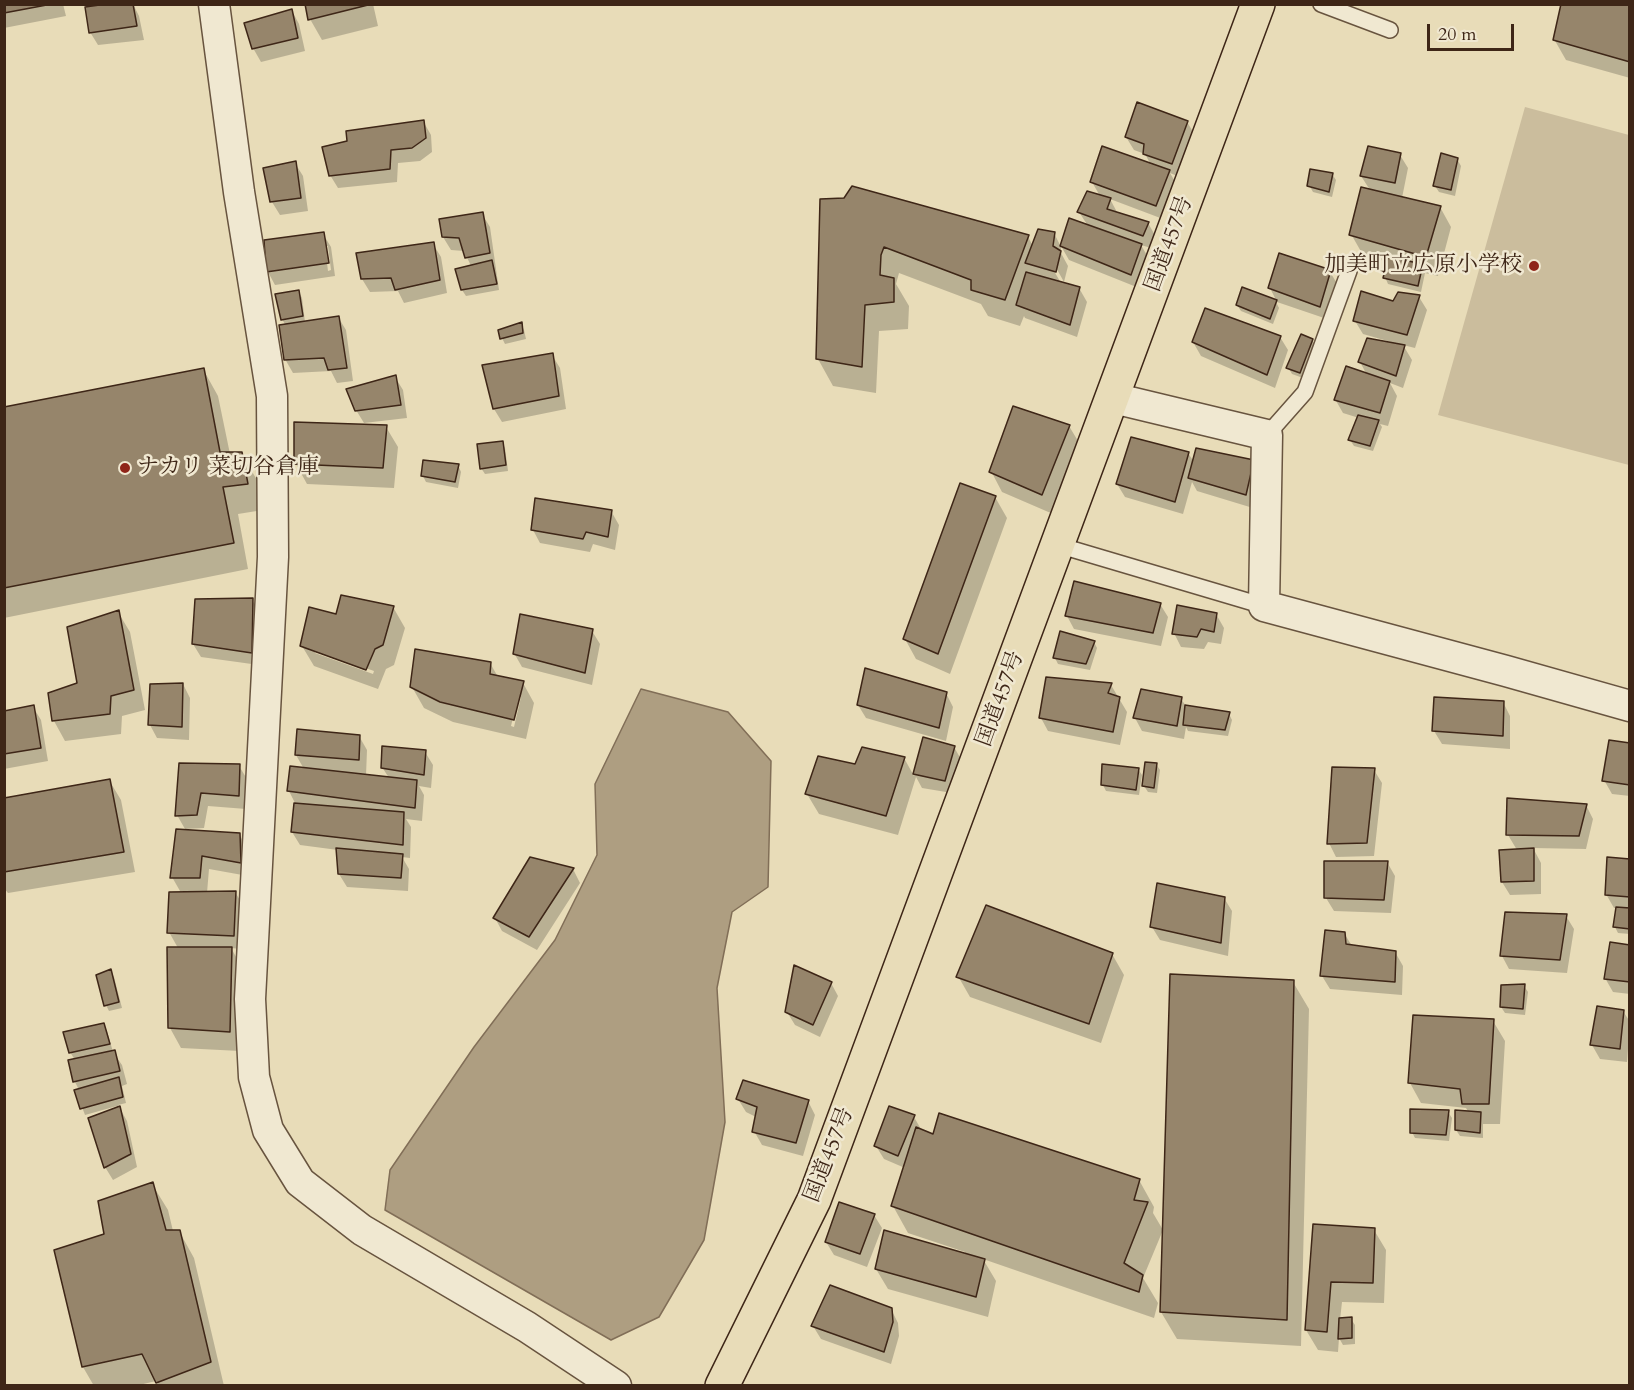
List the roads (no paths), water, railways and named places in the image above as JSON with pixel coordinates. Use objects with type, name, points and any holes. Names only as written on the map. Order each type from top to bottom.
[{"type":"highway","name":"国道457号","points":[[722,1386],[814,1200],[1258,4]]},
{"type":"street","points":[[214,4],[238,192],[272,396],[273,557],[250,999],[254,1077],[268,1130],[300,1182],[362,1230],[527,1327],[616,1386]]},
{"type":"street","points":[[1113,398],[1267,435],[1264,606],[1629,706]]},
{"type":"lane","points":[[1321,4],[1390,30]]},
{"type":"lane","points":[[1267,435],[1305,392],[1349,270]]},
{"type":"lane","points":[[1058,545],[1264,606]]},
{"type":"place","name":"加美町立広原小学校","points":[[1534,266]]},
{"type":"place","name":"ナカリ 菜切谷倉庫","points":[[125,468]]}]
